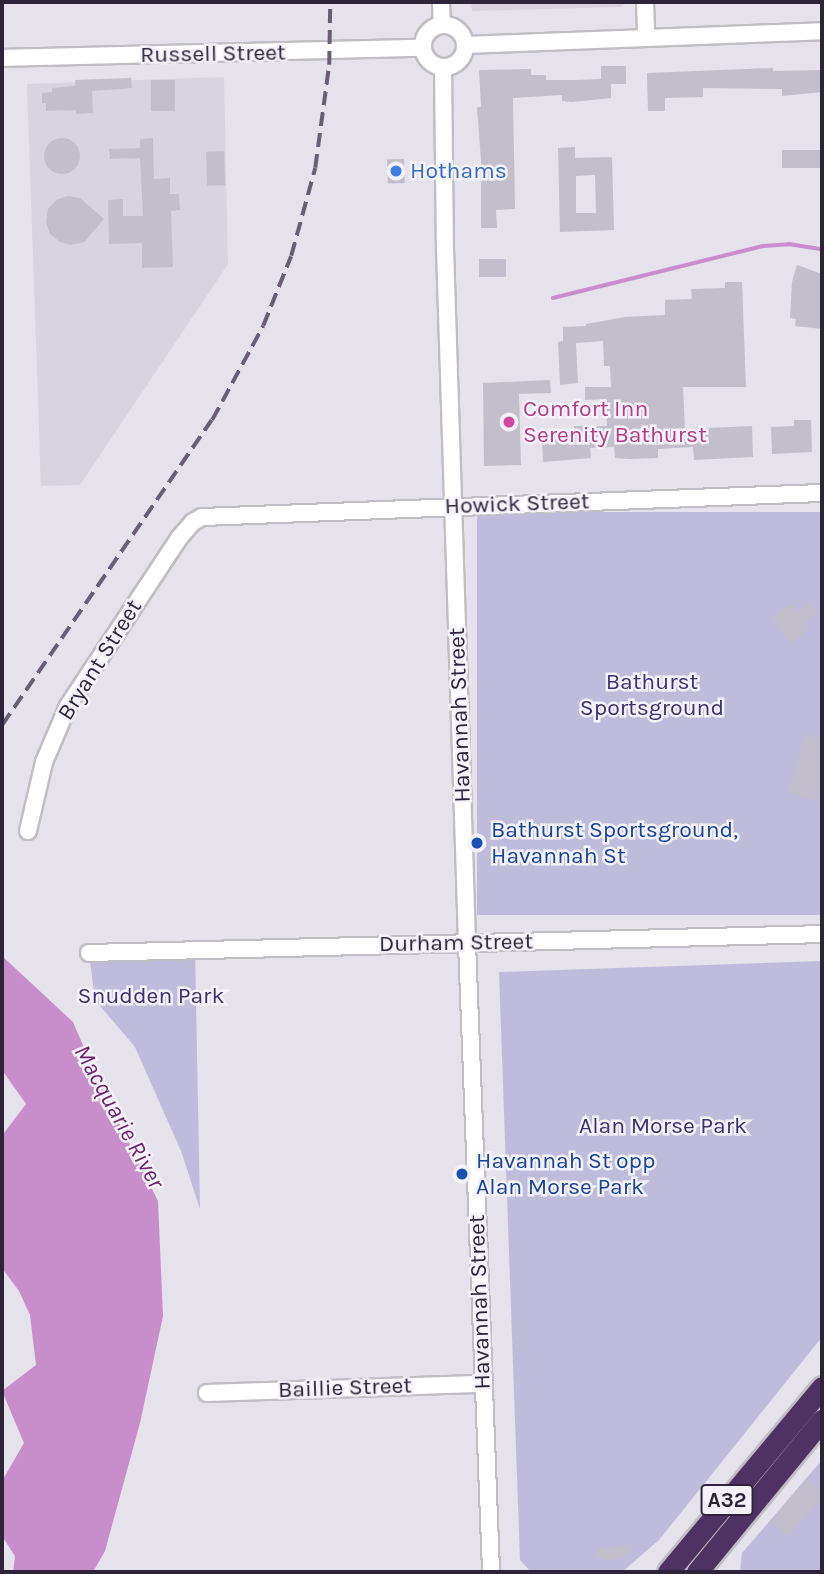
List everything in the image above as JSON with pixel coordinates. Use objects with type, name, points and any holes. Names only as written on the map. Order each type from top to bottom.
[{"type":"highway","name":"A32","points":[[668,1572],[822,1387]]},
{"type":"highway","name":"A32","points":[[697,1572],[822,1420]]},
{"type":"street","points":[[441,2],[442,25]]},
{"type":"street","points":[[645,2],[646,36]]},
{"type":"street","points":[[442,25],[458,31],[465,45],[459,61],[443,67],[428,59],[423,48],[426,35],[442,25]]},
{"type":"street","points":[[465,45],[822,31]]},
{"type":"street","name":"Russell Street","points":[[2,58],[423,48]]},
{"type":"street","name":"Havannah Street","points":[[443,67],[445,249],[467,943],[491,1572]]},
{"type":"street","name":"Howick Street","points":[[212,515],[822,493]]},
{"type":"street","name":"Bryant Street","points":[[28,831],[44,762],[68,706],[185,529],[193,522],[212,515]]},
{"type":"street","name":"Durham Street","points":[[89,953],[822,934]]},
{"type":"street","name":"Baillie Street","points":[[207,1393],[483,1384]]},
{"type":"shaded area","points":[[471,2],[626,2],[621,7],[472,11]]},
{"type":"shaded area","points":[[224,77],[228,264],[80,485],[41,486],[27,84]]},
{"type":"shaded area","points":[[2,956],[73,1022],[97,1078],[158,1201],[163,1316],[140,1423],[105,1551],[93,1572],[13,1572],[15,1556],[2,1536],[2,1481],[24,1443],[2,1391],[36,1365],[30,1315],[19,1291],[2,1268],[4,1133],[26,1104],[2,1070]]},
{"type":"green space","name":"Bathurst Sportsground","points":[[477,512],[822,512],[822,915],[477,915]]},
{"type":"green space","name":"Snudden Park","points":[[195,949],[200,1209],[181,1151],[135,1047],[95,1000],[89,953]]},
{"type":"green space","name":"Alan Morse Park","points":[[822,961],[822,1337],[659,1540],[622,1572],[531,1572],[520,1560],[499,972]]},
{"type":"green space","points":[[822,1460],[822,1572],[740,1572],[742,1553]]},
{"type":"building","points":[[601,66],[626,66],[626,84],[611,84],[611,98],[572,102],[562,101],[562,95],[513,98],[515,209],[496,210],[497,228],[481,228],[481,161],[477,107],[481,107],[479,70],[531,69],[531,75],[546,75],[546,80],[576,80],[601,79]]},
{"type":"building","points":[[773,68],[773,71],[822,70],[822,92],[782,96],[782,89],[703,88],[703,97],[665,98],[665,111],[648,111],[647,73]]},
{"type":"building","points":[[131,78],[132,88],[92,91],[93,113],[76,114],[76,110],[46,111],[46,103],[42,103],[42,93],[52,92],[52,88],[75,86],[75,80]]},
{"type":"building","points":[[151,80],[175,80],[175,111],[151,111]]},
{"type":"building","points":[[62,138],[75,143],[80,156],[75,169],[62,174],[49,169],[44,156],[49,143]]},
{"type":"building","points":[[153,138],[154,179],[170,178],[170,194],[179,194],[180,210],[171,211],[173,267],[142,268],[142,243],[109,244],[108,200],[123,199],[123,216],[143,216],[140,158],[110,159],[109,149],[140,148],[140,139]]},
{"type":"building","points":[[575,147],[575,158],[612,157],[614,230],[560,232],[558,148]],"holes":[[[595,175],[596,213],[576,213],[576,176]]]},
{"type":"building","points":[[782,150],[822,150],[822,168],[782,168]]},
{"type":"building","points":[[224,151],[225,185],[207,186],[206,152]]},
{"type":"building","points":[[404,159],[405,183],[388,184],[387,160]]},
{"type":"building","points":[[68,196],[80,198],[104,219],[84,242],[71,245],[60,242],[50,234],[46,222],[48,209],[56,200]]},
{"type":"building","points":[[479,259],[506,259],[506,277],[479,277]]},
{"type":"building","points":[[797,265],[822,274],[822,329],[795,326],[796,319],[790,318],[792,282]]},
{"type":"building","points":[[725,282],[742,282],[746,387],[683,387],[685,429],[752,426],[753,457],[694,460],[693,447],[658,449],[658,458],[615,458],[614,447],[590,448],[591,458],[543,462],[542,437],[574,436],[574,426],[607,426],[606,399],[585,400],[585,387],[611,387],[610,366],[604,366],[603,341],[576,343],[578,383],[560,385],[558,342],[563,341],[563,327],[586,326],[625,317],[665,315],[665,300],[692,299],[691,289],[725,288]]},
{"type":"building","points":[[550,380],[551,393],[519,394],[521,465],[484,466],[483,383]]},
{"type":"building","points":[[794,420],[811,420],[812,452],[772,454],[771,427],[794,426]]},
{"type":"building","points":[[810,602],[818,612],[804,622],[809,629],[790,644],[771,618],[791,604],[797,612]]},
{"type":"building","points":[[806,734],[822,739],[822,780],[816,801],[788,792]]},
{"type":"building","points":[[807,1479],[822,1493],[822,1497],[788,1536],[771,1521]]},
{"type":"building","points":[[629,1545],[633,1553],[614,1560],[596,1558],[596,1549]]},
{"type":"waterway","points":[[553,298],[763,246],[789,244],[822,249]]},
{"type":"railway","points":[[2,725],[212,420],[263,326],[291,256],[315,168],[329,65],[330,2]]},
{"type":"place","name":"Hothams","points":[[396,171]]},
{"type":"place","name":"Comfort Inn Serenity Bathurst","points":[[509,422]]},
{"type":"place","name":"Bathurst Sportsground, Havannah St","points":[[477,843]]},
{"type":"place","name":"Havannah St opp Alan Morse Park","points":[[462,1174]]},
{"type":"water label","name":"Macquarie River","points":[[119,1117]]}]
